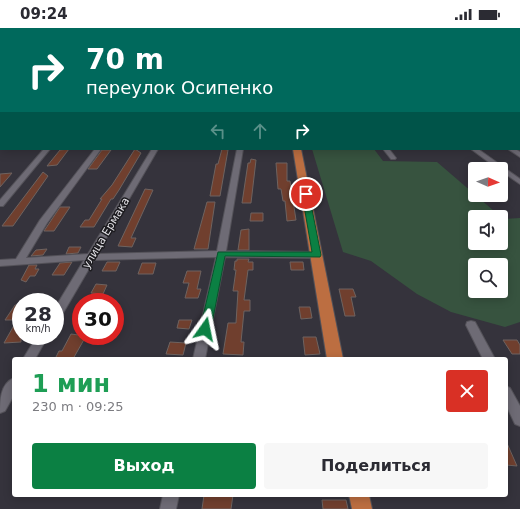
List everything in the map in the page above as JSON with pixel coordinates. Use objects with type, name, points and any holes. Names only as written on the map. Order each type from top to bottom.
[{"type":"main road","points":[[297,150],[335,357]]},
{"type":"main road","points":[[359,497],[362,509]]},
{"type":"street","points":[[0,204],[46,150]]},
{"type":"street","points":[[19,262],[43,222],[97,150]]},
{"type":"street","name":"улица Ермака","points":[[64,302],[155,150]]},
{"type":"street","points":[[199,357],[221,254],[240,150]]},
{"type":"street","points":[[387,150],[393,158]]},
{"type":"street","points":[[475,150],[520,182]]},
{"type":"street","points":[[0,263],[92,257],[221,254],[317,255]]},
{"type":"street","points":[[471,325],[488,357]]},
{"type":"street","points":[[30,357],[38,345]]},
{"type":"street","points":[[0,407],[12,387]]},
{"type":"street","points":[[508,396],[520,419]]},
{"type":"street","points":[[168,509],[171,497]]},
{"type":"green space","points":[[312,150],[375,150],[383,161],[437,162],[468,189],[468,202],[484,202],[493,210],[468,210],[468,250],[508,250],[508,219],[520,218],[520,322],[505,327],[451,312],[417,294],[371,261],[343,252]]},
{"type":"building","points":[[60,150],[68,150],[57,165],[47,166]]},
{"type":"building","points":[[102,150],[111,150],[97,169],[88,169]]},
{"type":"building","points":[[134,150],[141,153],[119,190],[113,199],[111,199],[94,227],[80,227],[85,220],[89,220],[102,199],[100,199],[112,185]]},
{"type":"building","points":[[222,150],[228,150],[220,196],[210,196],[216,164],[218,164]]},
{"type":"building","points":[[251,159],[256,160],[251,203],[242,203],[248,163],[250,163]]},
{"type":"building","points":[[276,163],[287,163],[287,181],[290,181],[296,220],[287,221],[285,201],[283,201],[281,189],[278,189]]},
{"type":"building","points":[[43,172],[48,176],[13,226],[2,226]]},
{"type":"building","points":[[12,173],[7,179],[0,187],[0,174]]},
{"type":"building","points":[[145,189],[153,190],[131,238],[136,238],[132,247],[118,246]]},
{"type":"building","points":[[207,202],[215,202],[208,249],[194,249]]},
{"type":"building","points":[[60,207],[70,207],[54,231],[44,231]]},
{"type":"building","points":[[251,213],[263,213],[263,221],[250,221]]},
{"type":"building","points":[[249,229],[249,250],[238,250],[241,230]]},
{"type":"building","points":[[69,247],[81,247],[78,253],[66,254]]},
{"type":"building","points":[[47,249],[43,255],[31,256],[36,250]]},
{"type":"building","points":[[237,259],[249,259],[248,262],[253,262],[253,270],[248,270],[244,300],[250,300],[250,311],[244,311],[241,342],[244,342],[243,355],[223,354],[228,323],[236,323],[238,291],[233,291],[236,270],[234,270],[235,261],[237,261]]},
{"type":"building","points":[[72,262],[64,275],[52,275],[60,263]]},
{"type":"building","points":[[107,262],[120,262],[116,271],[102,271]]},
{"type":"building","points":[[290,262],[303,262],[304,270],[291,270]]},
{"type":"building","points":[[142,263],[156,263],[153,274],[138,274]]},
{"type":"building","points":[[29,265],[37,265],[35,269],[39,269],[35,276],[30,276],[26,282],[21,280]]},
{"type":"building","points":[[187,271],[201,271],[197,289],[201,289],[198,298],[185,298],[189,283],[183,283]]},
{"type":"building","points":[[96,284],[107,285],[103,293],[91,293]]},
{"type":"building","points":[[339,289],[353,289],[356,297],[351,297],[355,316],[345,316]]},
{"type":"building","points":[[299,307],[310,307],[312,318],[301,319]]},
{"type":"building","points":[[12,310],[12,320],[5,320]]},
{"type":"building","points":[[179,320],[192,320],[189,329],[177,328]]},
{"type":"building","points":[[12,329],[12,343],[4,343]]},
{"type":"building","points":[[71,334],[72,345],[81,345],[74,357],[56,357],[59,351],[62,351]]},
{"type":"building","points":[[303,337],[316,337],[320,354],[305,355]]},
{"type":"building","points":[[503,340],[517,340],[520,345],[520,354],[512,354]]},
{"type":"building","points":[[170,342],[186,343],[183,355],[166,354]]},
{"type":"building","points":[[508,446],[517,466],[508,465]]},
{"type":"building","points":[[204,497],[233,497],[231,509],[202,509]]},
{"type":"building","points":[[322,500],[346,500],[348,509],[323,509]]},
{"type":"route","points":[[205,329],[221,254],[317,255],[306,194]]}]
